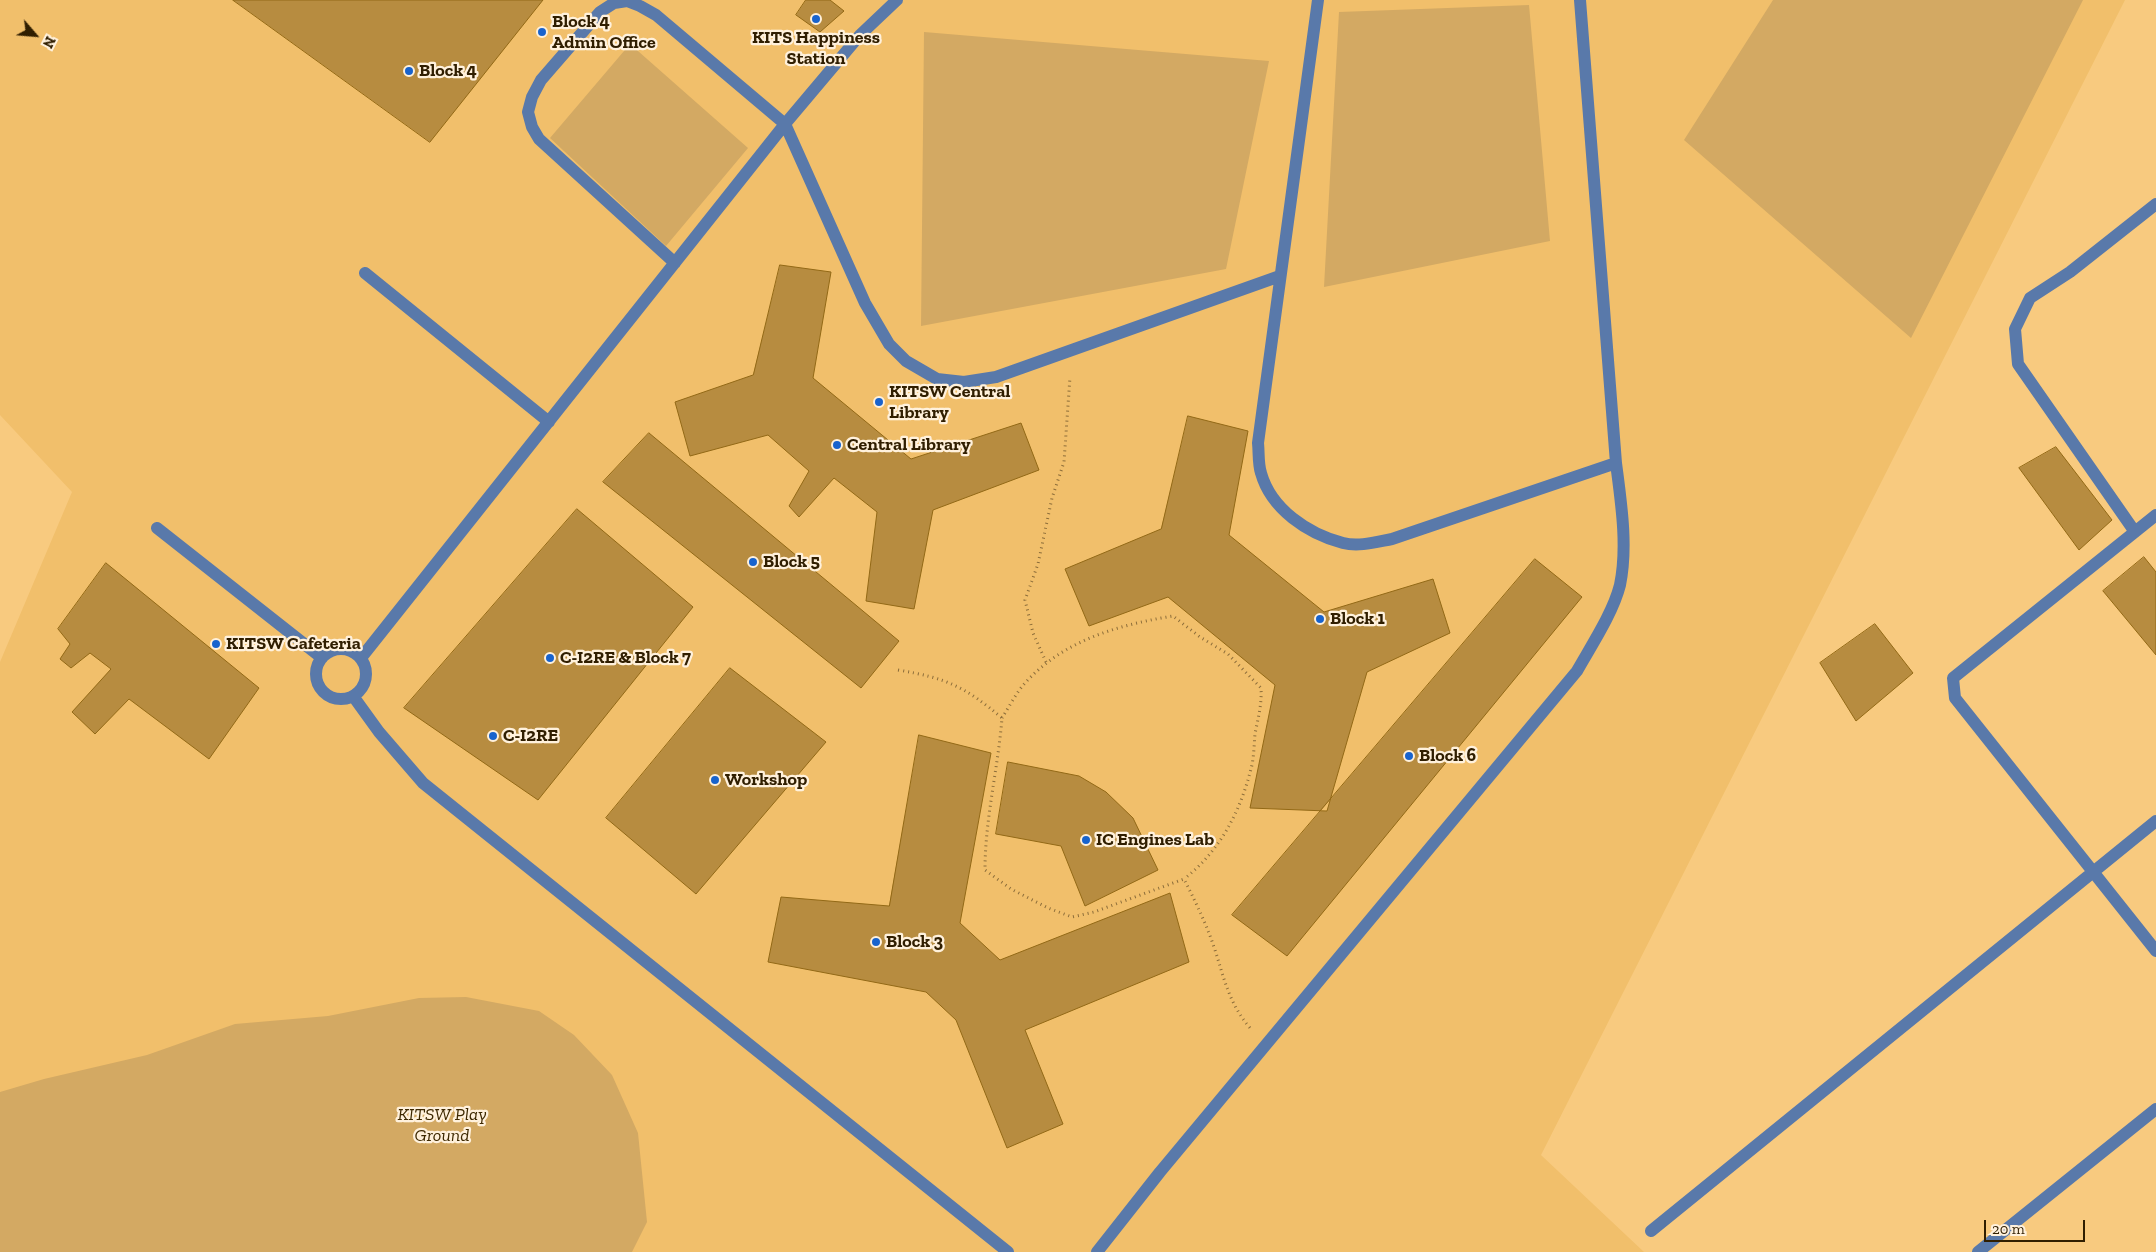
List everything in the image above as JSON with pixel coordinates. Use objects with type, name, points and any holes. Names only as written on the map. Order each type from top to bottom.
[{"type":"lane","points":[[361,658],[785,124],[860,35],[897,0]]},
{"type":"lane","points":[[1318,0],[1258,443],[1260,473],[1274,501],[1296,521],[1343,543],[1366,545],[1616,463]]},
{"type":"lane","points":[[1097,1252],[1264,1046],[1577,671],[1602,628],[1620,586],[1624,530],[1616,463],[1580,0]]},
{"type":"lane","points":[[674,263],[538,139],[528,112],[532,97],[541,80],[600,12],[614,3],[627,1],[656,15],[785,124],[865,303],[889,344],[906,361],[936,379],[964,382],[996,377],[1280,276]]},
{"type":"lane","points":[[2135,532],[2018,364],[2015,329],[2030,298],[2070,272],[2156,204]]},
{"type":"lane","points":[[366,273],[549,422]]},
{"type":"lane","points":[[2156,514],[1953,678],[1955,698],[2156,951]]},
{"type":"lane","points":[[157,528],[322,658]]},
{"type":"lane","points":[[341,648],[352,651],[361,658],[366,668],[366,679],[361,689],[353,696],[336,698],[322,690],[316,674],[316,668],[322,658],[330,651],[341,648]]},
{"type":"lane","points":[[353,696],[379,732],[423,783],[1008,1252]]},
{"type":"lane","points":[[1651,1230],[2156,821]]},
{"type":"lane","points":[[1978,1252],[2156,1109]]},
{"type":"path","points":[[1046,662],[1033,633],[1026,600],[1038,564],[1052,498],[1064,462],[1070,396],[1070,351]]},
{"type":"path","points":[[1173,616],[1200,637],[1228,654],[1261,688],[1262,705],[1255,732],[1252,767],[1233,819],[1217,846],[1201,865],[1184,879],[1168,883],[1094,912],[1072,918],[1011,889],[985,870],[985,837],[999,755],[1002,718],[1023,684],[1046,662],[1083,641],[1123,625],[1173,616]]},
{"type":"path","points":[[898,670],[931,676],[952,683],[982,702],[1002,718]]},
{"type":"path","points":[[1184,879],[1204,920],[1225,987],[1246,1024],[1264,1046]]},
{"type":"shaded area","points":[[0,0],[2125,0],[1541,1155],[1644,1252],[0,1252],[0,662],[72,492],[0,415]]},
{"type":"green space","points":[[1773,0],[2083,0],[1911,338],[1684,140]]},
{"type":"green space","points":[[1529,5],[1550,241],[1324,287],[1339,12]]},
{"type":"green space","points":[[924,32],[1269,61],[1226,269],[921,326]]},
{"type":"green space","points":[[630,44],[748,148],[666,246],[550,138]]},
{"type":"green space","name":"KITSW Play Ground","points":[[466,997],[539,1011],[574,1035],[612,1075],[638,1133],[647,1222],[632,1252],[0,1252],[0,1092],[44,1079],[147,1055],[235,1024],[328,1016],[419,998]]},
{"type":"building","name":"Block 4","points":[[233,0],[543,0],[430,142]]},
{"type":"building","points":[[806,0],[830,0],[844,11],[820,32],[796,15]]},
{"type":"building","name":"Central Library","points":[[780,265],[831,272],[813,378],[911,459],[1021,423],[1039,470],[933,510],[914,609],[866,601],[877,512],[834,478],[799,517],[789,506],[809,471],[768,435],[690,456],[675,402],[753,375]]},
{"type":"building","name":"Block 1","points":[[1188,416],[1248,431],[1229,535],[1324,612],[1433,579],[1450,633],[1367,672],[1327,811],[1250,808],[1275,685],[1168,597],[1089,626],[1065,569],[1161,529]]},
{"type":"building","name":"Block 5","points":[[649,433],[899,641],[861,688],[603,482]]},
{"type":"building","points":[[2056,447],[2112,520],[2079,550],[2019,468]]},
{"type":"building","name":"C-I2RE & Block 7","points":[[577,509],[693,607],[538,800],[404,708]]},
{"type":"building","points":[[2144,557],[2156,572],[2156,655],[2103,591]]},
{"type":"building","name":"Block 6","points":[[1535,559],[1582,597],[1287,956],[1232,915]]},
{"type":"building","points":[[106,563],[259,688],[209,759],[129,699],[95,734],[72,712],[111,669],[90,653],[71,668],[60,659],[70,644],[58,629]]},
{"type":"building","points":[[1875,624],[1913,673],[1856,721],[1820,663]]},
{"type":"building","name":"Workshop","points":[[730,668],[826,742],[696,894],[606,818]]},
{"type":"building","name":"Block 3","points":[[919,735],[991,753],[960,923],[1000,960],[1170,893],[1189,962],[1025,1030],[1063,1124],[1007,1148],[956,1020],[926,992],[768,962],[781,897],[889,906]]},
{"type":"building","name":"IC Engines Lab","points":[[1008,762],[1079,776],[1106,792],[1133,818],[1158,870],[1085,906],[1061,846],[996,834]]},
{"type":"place","name":"KITS Happiness Station","points":[[816,19]]},
{"type":"place","name":"Block 4 Admin Office","points":[[542,32]]},
{"type":"place","name":"Block 4","points":[[409,71]]},
{"type":"place","name":"KITSW Central Library","points":[[879,402]]},
{"type":"place","name":"Central Library","points":[[837,445]]},
{"type":"place","name":"Block 5","points":[[753,562]]},
{"type":"place","name":"Block 1","points":[[1320,619]]},
{"type":"place","name":"KITSW Cafeteria","points":[[216,644]]},
{"type":"place","name":"C-I2RE & Block 7","points":[[550,658]]},
{"type":"place","name":"C-I2RE","points":[[493,736]]},
{"type":"place","name":"Block 6","points":[[1409,756]]},
{"type":"place","name":"Workshop","points":[[715,780]]},
{"type":"place","name":"IC Engines Lab","points":[[1086,840]]},
{"type":"place","name":"Block 3","points":[[876,942]]}]
